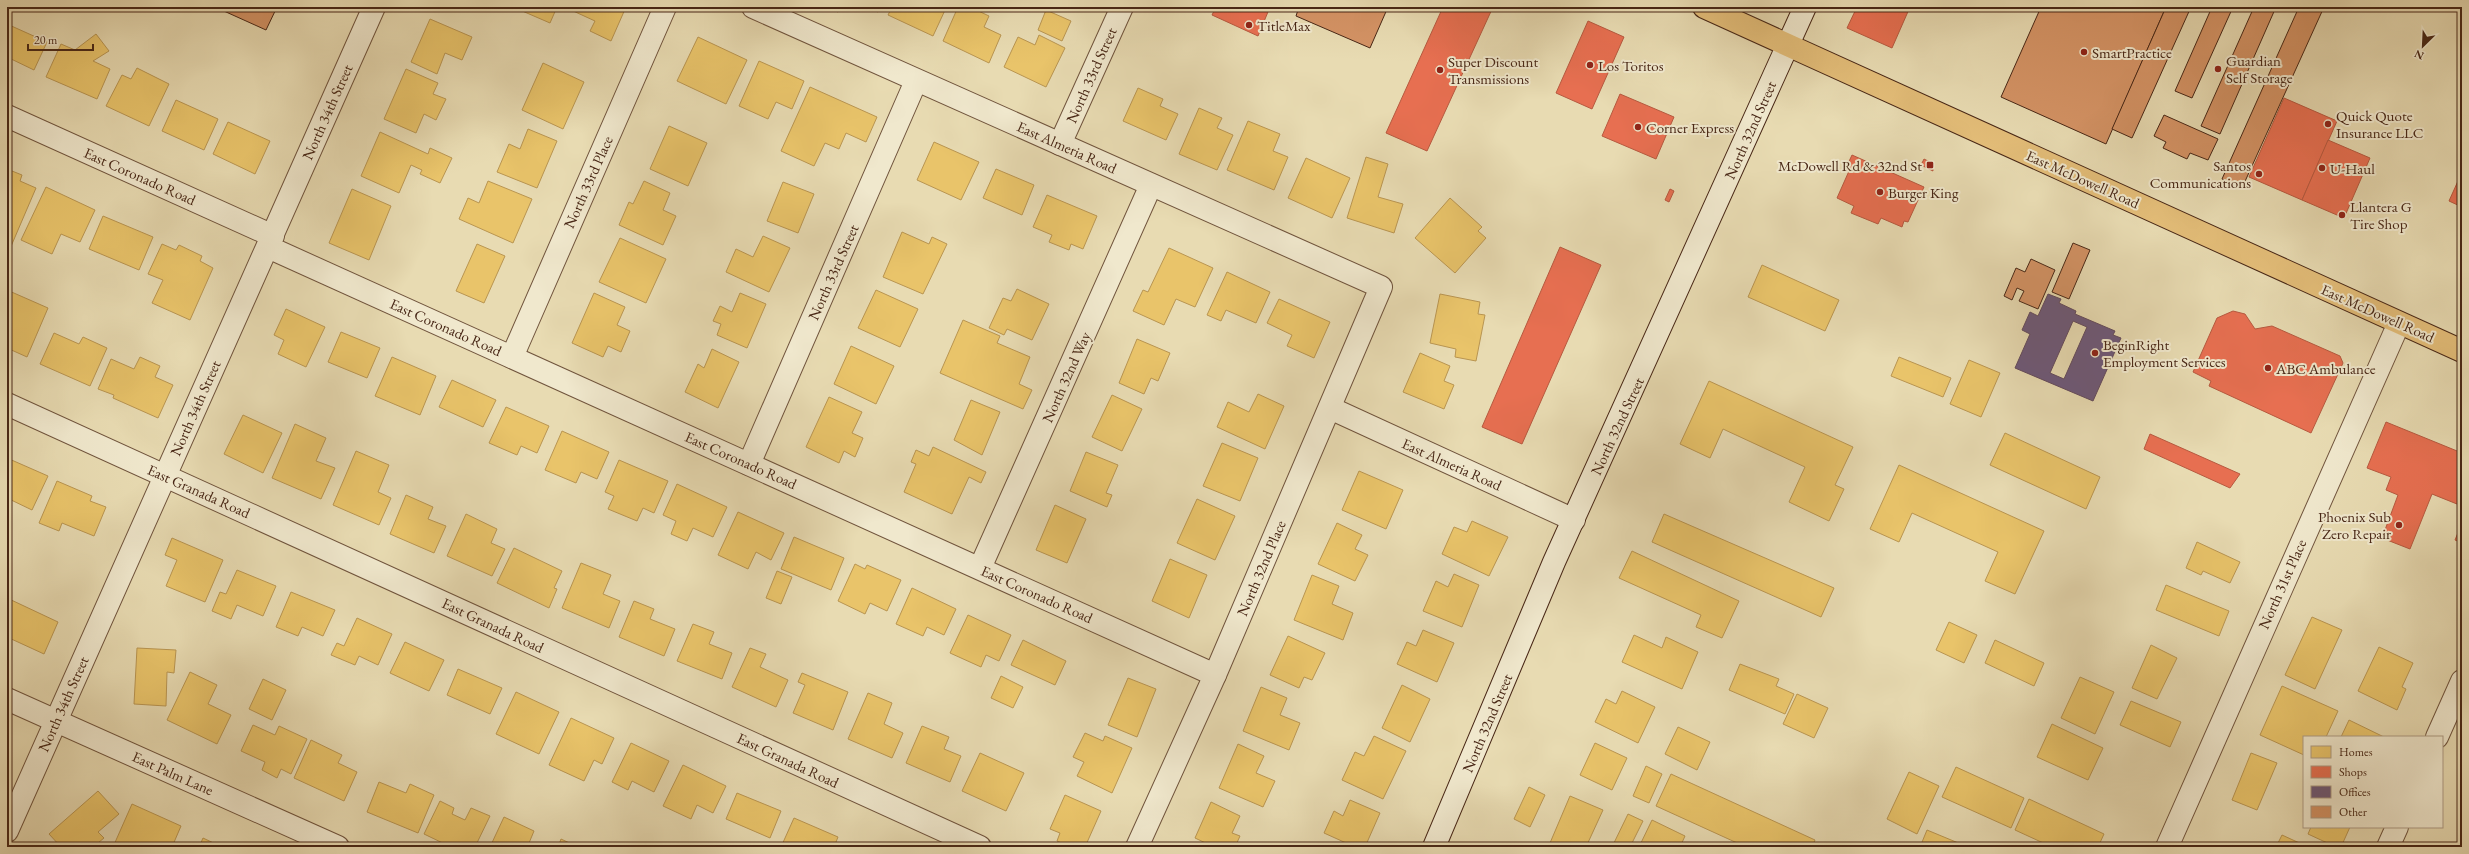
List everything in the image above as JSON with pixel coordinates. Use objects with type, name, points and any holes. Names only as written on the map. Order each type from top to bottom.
[{"type":"main road","name":"East McDowell Road","points":[[1704,7],[2462,351]]},
{"type":"street","name":"North 34th Street","points":[[7,831],[374,7]]},
{"type":"street","name":"North 33rd Place","points":[[512,357],[665,7]]},
{"type":"street","name":"East Almeria Road","points":[[752,7],[1381,287]]},
{"type":"street","name":"North 33rd Street","points":[[1060,144],[1122,7]]},
{"type":"street","name":"North 32nd Street","points":[[1434,847],[1574,520],[1805,7]]},
{"type":"street","name":"North 33rd Street","points":[[748,464],[916,81]]},
{"type":"street","name":"East Coronado Road","points":[[7,116],[512,357],[1215,675]]},
{"type":"street","name":"North 32nd Way","points":[[980,568],[1151,185]]},
{"type":"street","name":"North 32nd Place","points":[[1137,847],[1215,675],[1381,287]]},
{"type":"street","name":"North 31st Place","points":[[2167,847],[2399,323]]},
{"type":"street","name":"East Granada Road","points":[[7,404],[980,847]]},
{"type":"street","name":"East Almeria Road","points":[[1330,408],[1574,520]]},
{"type":"street","points":[[2438,736],[2456,711],[2462,681]]},
{"type":"street","name":"East Palm Lane","points":[[7,698],[55,721],[338,847]]},
{"type":"street","points":[[2388,847],[2397,828]]},
{"type":"building: Homes","points":[[513,7],[557,7],[550,23]]},
{"type":"building: Homes","points":[[572,7],[626,7],[611,41],[590,31],[595,21],[571,10]]},
{"type":"building: Homes","points":[[826,7],[840,7],[838,12]]},
{"type":"building: Homes","points":[[867,7],[880,7],[878,12]]},
{"type":"building: Homes","points":[[892,7],[946,8],[933,36],[888,15]]},
{"type":"building: Homes","points":[[958,7],[970,7],[989,16],[984,27],[1001,35],[989,63],[943,41]]},
{"type":"building: Homes","points":[[1046,10],[1071,21],[1062,41],[1038,30]]},
{"type":"building: Homes","points":[[430,19],[472,37],[462,60],[445,53],[437,74],[411,62]]},
{"type":"building: Homes","points":[[7,24],[47,42],[34,70],[7,57]]},
{"type":"building: Homes","points":[[96,34],[109,51],[93,61],[110,69],[97,99],[46,77],[61,44],[75,50]]},
{"type":"building: Homes","points":[[1039,35],[1065,48],[1046,87],[1004,67],[1018,37],[1035,45]]},
{"type":"building: Homes","points":[[698,37],[747,60],[726,104],[677,81]]},
{"type":"building: Homes","points":[[759,61],[804,81],[792,109],[776,102],[768,119],[739,106]]},
{"type":"building: Homes","points":[[543,63],[584,82],[563,129],[522,110]]},
{"type":"building: Homes","points":[[137,68],[169,84],[149,126],[106,106],[122,75],[131,79]]},
{"type":"building: Homes","points":[[406,69],[438,83],[433,94],[446,99],[436,120],[424,114],[416,133],[384,119]]},
{"type":"building: Homes","points":[[810,87],[877,117],[866,142],[846,133],[839,149],[825,143],[814,166],[781,151]]},
{"type":"building: Homes","points":[[1138,88],[1163,99],[1160,106],[1178,114],[1166,140],[1123,121]]},
{"type":"building: Homes","points":[[176,100],[218,119],[204,150],[162,131]]},
{"type":"building: Homes","points":[[1199,108],[1222,118],[1217,128],[1233,135],[1217,170],[1179,154]]},
{"type":"building: Homes","points":[[1248,121],[1280,134],[1273,151],[1288,157],[1274,190],[1227,170]]},
{"type":"building: Homes","points":[[228,122],[270,141],[255,174],[213,154]]},
{"type":"building: Homes","points":[[669,126],[707,143],[688,186],[650,169]]},
{"type":"building: Homes","points":[[528,129],[557,141],[537,188],[497,172],[509,144],[520,149]]},
{"type":"building: Homes","points":[[380,132],[428,154],[430,148],[452,158],[440,183],[420,174],[422,170],[411,165],[399,193],[361,176]]},
{"type":"building: Homes","points":[[934,142],[979,162],[961,200],[917,180]]},
{"type":"building: Homes","points":[[1366,157],[1388,164],[1378,197],[1403,204],[1394,233],[1347,218]]},
{"type":"building: Homes","points":[[1306,158],[1350,178],[1332,218],[1288,198]]},
{"type":"building: Homes","points":[[7,169],[22,175],[20,181],[36,188],[9,251],[7,250]]},
{"type":"building: Homes","points":[[996,169],[1034,185],[1022,215],[983,198]]},
{"type":"building: Homes","points":[[488,181],[532,199],[513,243],[459,219],[468,198],[479,203]]},
{"type":"building: Homes","points":[[644,181],[670,193],[663,210],[676,216],[663,245],[619,225],[629,202],[633,204]]},
{"type":"building: Homes","points":[[783,182],[814,194],[798,233],[767,221]]},
{"type":"building: Homes","points":[[46,187],[95,210],[80,242],[61,234],[52,254],[21,240]]},
{"type":"building: Homes","points":[[352,189],[391,206],[369,260],[329,243]]},
{"type":"building: Homes","points":[[1047,195],[1097,216],[1083,249],[1071,244],[1069,250],[1049,242],[1052,235],[1033,227]]},
{"type":"building: Homes","points":[[1450,198],[1482,227],[1478,231],[1486,238],[1455,273],[1415,238]]},
{"type":"building: Homes","points":[[103,216],[153,237],[139,270],[89,249]]},
{"type":"building: Homes","points":[[902,232],[929,244],[932,237],[947,244],[923,294],[883,277]]},
{"type":"building: Homes","points":[[763,236],[790,248],[769,292],[726,272],[736,249],[753,257]]},
{"type":"building: Homes","points":[[620,238],[666,259],[646,303],[599,282]]},
{"type":"building: Homes","points":[[162,244],[176,250],[179,245],[202,256],[200,261],[213,268],[190,320],[152,303],[163,280],[148,274]]},
{"type":"building: Homes","points":[[477,244],[505,256],[484,303],[456,291]]},
{"type":"building: Homes","points":[[1169,248],[1213,268],[1195,307],[1176,299],[1164,325],[1133,311],[1143,290],[1148,292]]},
{"type":"building: Homes","points":[[1762,265],[1839,300],[1825,331],[1748,297]]},
{"type":"building: Homes","points":[[1227,272],[1270,292],[1256,323],[1226,310],[1221,321],[1207,315]]},
{"type":"building: Homes","points":[[1017,289],[1049,304],[1032,340],[1007,329],[1004,335],[989,328],[1003,298],[1011,301]]},
{"type":"building: Homes","points":[[7,290],[48,308],[27,357],[7,348]]},
{"type":"building: Homes","points":[[876,290],[918,309],[900,347],[858,328]]},
{"type":"building: Homes","points":[[594,293],[625,307],[617,325],[630,331],[621,352],[608,346],[603,357],[572,343]]},
{"type":"building: Homes","points":[[740,293],[766,304],[747,348],[717,335],[721,324],[713,321],[720,306],[732,312]]},
{"type":"building: Homes","points":[[1440,294],[1480,302],[1478,314],[1485,315],[1476,361],[1455,357],[1456,349],[1430,343]]},
{"type":"building: Homes","points":[[1279,299],[1330,322],[1314,358],[1287,346],[1292,335],[1267,323]]},
{"type":"building: Homes","points":[[286,309],[325,327],[306,367],[278,354],[284,340],[274,335]]},
{"type":"building: Homes","points":[[963,320],[1000,336],[997,343],[1030,357],[1019,384],[1032,390],[1023,409],[940,373]]},
{"type":"building: Homes","points":[[341,332],[380,348],[367,378],[328,362]]},
{"type":"building: Homes","points":[[54,333],[79,344],[83,337],[107,348],[90,386],[40,364]]},
{"type":"building: Homes","points":[[1137,339],[1170,353],[1158,381],[1151,378],[1144,394],[1119,383]]},
{"type":"building: Homes","points":[[851,346],[894,366],[876,404],[834,384]]},
{"type":"building: Homes","points":[[712,349],[739,362],[718,408],[685,392],[698,364],[704,368]]},
{"type":"building: Homes","points":[[1420,353],[1450,366],[1444,381],[1454,385],[1444,409],[1403,392]]},
{"type":"building: Homes","points":[[140,357],[160,366],[155,377],[173,385],[158,418],[113,398],[114,395],[98,389],[111,359],[134,369]]},
{"type":"building: Homes","points":[[392,357],[436,376],[420,415],[375,396]]},
{"type":"building: Homes","points":[[1899,357],[1951,378],[1943,397],[1891,376]]},
{"type":"building: Homes","points":[[1969,360],[2000,373],[1981,417],[1950,404]]},
{"type":"building: Homes","points":[[452,380],[496,400],[483,427],[439,407]]},
{"type":"building: Homes","points":[[1709,381],[1853,447],[1835,485],[1844,489],[1829,521],[1789,502],[1805,467],[1723,429],[1710,458],[1680,444]]},
{"type":"building: Homes","points":[[1258,394],[1284,406],[1265,449],[1217,427],[1228,402],[1249,412]]},
{"type":"building: Homes","points":[[1112,395],[1142,409],[1122,451],[1092,437]]},
{"type":"building: Homes","points":[[829,397],[862,412],[852,433],[863,438],[855,457],[844,451],[839,463],[806,447]]},
{"type":"building: Homes","points":[[971,400],[1000,412],[982,455],[954,440]]},
{"type":"building: Homes","points":[[506,407],[549,426],[537,453],[521,446],[517,455],[489,443]]},
{"type":"building: Homes","points":[[243,415],[282,433],[263,473],[224,454]]},
{"type":"building: Homes","points":[[295,424],[326,438],[316,461],[335,468],[321,499],[272,478]]},
{"type":"building: Homes","points":[[562,431],[609,452],[597,479],[581,472],[576,483],[545,470]]},
{"type":"building: Homes","points":[[2005,433],[2100,477],[2086,509],[1990,465]]},
{"type":"building: Homes","points":[[1222,443],[1258,458],[1240,501],[1203,486]]},
{"type":"building: Homes","points":[[933,447],[986,472],[981,483],[969,477],[952,514],[904,492],[916,464],[911,462],[916,450],[929,456]]},
{"type":"building: Homes","points":[[356,451],[389,465],[378,492],[391,498],[379,525],[333,505]]},
{"type":"building: Homes","points":[[1086,452],[1118,465],[1106,493],[1112,495],[1107,507],[1070,491]]},
{"type":"building: Homes","points":[[7,458],[48,476],[32,510],[7,498]]},
{"type":"building: Homes","points":[[619,460],[668,481],[654,513],[643,508],[637,521],[608,509],[614,496],[605,492]]},
{"type":"building: Homes","points":[[1899,465],[2044,531],[2015,594],[1985,581],[1998,552],[1912,513],[1899,542],[1870,529]]},
{"type":"building: Homes","points":[[1359,471],[1403,490],[1386,529],[1342,510]]},
{"type":"building: Homes","points":[[57,481],[92,496],[90,501],[106,507],[94,536],[62,523],[59,531],[39,523]]},
{"type":"building: Homes","points":[[677,484],[727,507],[713,537],[693,528],[687,541],[671,534],[676,521],[663,515]]},
{"type":"building: Homes","points":[[406,495],[433,507],[428,519],[446,526],[434,553],[390,534]]},
{"type":"building: Homes","points":[[1197,499],[1235,516],[1215,560],[1177,543]]},
{"type":"building: Homes","points":[[1055,505],[1086,519],[1067,563],[1036,550]]},
{"type":"building: Homes","points":[[738,512],[784,533],[771,560],[756,552],[748,569],[718,555]]},
{"type":"building: Homes","points":[[466,514],[497,529],[491,543],[505,549],[492,576],[447,556]]},
{"type":"building: Homes","points":[[1664,514],[1834,588],[1821,617],[1652,542]]},
{"type":"building: Homes","points":[[1472,521],[1508,537],[1489,576],[1442,554],[1454,527],[1467,532]]},
{"type":"building: Homes","points":[[1337,523],[1362,535],[1355,549],[1368,555],[1355,581],[1318,564]]},
{"type":"building: Homes","points":[[794,537],[844,558],[831,590],[781,569]]},
{"type":"building: Homes","points":[[172,538],[223,560],[205,602],[166,586],[177,560],[165,555]]},
{"type":"building: Homes","points":[[2197,542],[2240,562],[2230,583],[2203,571],[2201,575],[2186,568]]},
{"type":"building: Homes","points":[[514,548],[562,571],[554,588],[557,589],[549,608],[497,583]]},
{"type":"building: Homes","points":[[1632,551],[1739,601],[1722,638],[1696,627],[1701,615],[1619,578]]},
{"type":"building: Homes","points":[[1170,559],[1207,575],[1189,618],[1152,601]]},
{"type":"building: Homes","points":[[581,563],[611,575],[603,594],[620,601],[609,628],[562,608]]},
{"type":"building: Homes","points":[[855,564],[865,569],[867,565],[901,580],[887,611],[870,603],[865,614],[838,601]]},
{"type":"building: Homes","points":[[237,570],[276,586],[263,616],[237,605],[231,619],[212,611],[220,592],[226,594]]},
{"type":"building: Homes","points":[[777,571],[792,577],[781,604],[766,598]]},
{"type":"building: Homes","points":[[1454,574],[1479,585],[1462,627],[1423,611],[1436,581],[1448,587]]},
{"type":"building: Homes","points":[[1312,575],[1339,586],[1332,604],[1353,613],[1343,640],[1294,620]]},
{"type":"building: Homes","points":[[2166,585],[2229,611],[2219,636],[2156,610]]},
{"type":"building: Homes","points":[[912,588],[956,609],[944,635],[927,627],[923,636],[896,624]]},
{"type":"building: Homes","points":[[291,592],[335,610],[323,636],[302,627],[298,636],[276,627]]},
{"type":"building: Homes","points":[[7,598],[58,622],[44,654],[7,637]]},
{"type":"building: Homes","points":[[634,601],[654,609],[650,619],[675,629],[664,656],[619,637]]},
{"type":"building: Homes","points":[[968,615],[1011,635],[999,661],[986,655],[981,667],[950,653]]},
{"type":"building: Homes","points":[[2312,617],[2342,630],[2315,689],[2285,675]]},
{"type":"building: Homes","points":[[357,618],[392,634],[378,665],[359,656],[355,665],[331,655],[337,643],[344,646]]},
{"type":"building: Homes","points":[[1949,622],[1977,635],[1964,663],[1936,650]]},
{"type":"building: Homes","points":[[693,624],[714,632],[709,644],[732,653],[722,679],[677,661]]},
{"type":"building: Homes","points":[[1423,630],[1454,643],[1437,682],[1397,664],[1407,642],[1416,646]]},
{"type":"building: Homes","points":[[1634,635],[1662,648],[1666,637],[1698,652],[1682,689],[1622,662]]},
{"type":"building: Homes","points":[[1288,636],[1325,653],[1312,680],[1304,677],[1299,688],[1270,675]]},
{"type":"building: Homes","points":[[1023,640],[1066,661],[1055,685],[1011,665]]},
{"type":"building: Homes","points":[[1995,640],[2044,663],[2034,686],[1985,663]]},
{"type":"building: Homes","points":[[405,642],[444,660],[429,691],[390,673]]},
{"type":"building: Homes","points":[[2151,645],[2177,658],[2157,699],[2132,688]]},
{"type":"building: Homes","points":[[2379,647],[2413,663],[2402,687],[2406,689],[2397,710],[2358,691]]},
{"type":"building: Homes","points":[[137,648],[176,650],[174,673],[167,672],[166,706],[134,704]]},
{"type":"building: Homes","points":[[750,648],[766,654],[760,667],[788,680],[776,707],[732,687]]},
{"type":"building: Homes","points":[[1740,664],[1779,679],[1776,686],[1794,694],[1785,714],[1729,690]]},
{"type":"building: Homes","points":[[458,669],[502,688],[490,714],[447,695]]},
{"type":"building: Homes","points":[[190,672],[217,685],[208,704],[231,715],[217,744],[167,720]]},
{"type":"building: Homes","points":[[802,673],[848,692],[833,730],[793,713],[805,685],[798,682]]},
{"type":"building: Homes","points":[[1001,676],[1023,687],[1013,708],[991,698]]},
{"type":"building: Homes","points":[[2080,677],[2114,692],[2095,734],[2061,718]]},
{"type":"building: Homes","points":[[1128,678],[1156,689],[1137,737],[1108,725]]},
{"type":"building: Homes","points":[[263,679],[286,690],[272,720],[249,709]]},
{"type":"building: Homes","points":[[1402,685],[1430,699],[1410,742],[1382,728]]},
{"type":"building: Homes","points":[[2282,686],[2338,711],[2326,736],[2303,736],[2303,755],[2260,735]]},
{"type":"building: Homes","points":[[1261,687],[1287,698],[1280,715],[1300,723],[1289,750],[1243,731]]},
{"type":"building: Homes","points":[[1622,691],[1655,707],[1638,743],[1595,722],[1606,699],[1616,704]]},
{"type":"building: Homes","points":[[516,692],[559,712],[539,754],[496,734]]},
{"type":"building: Homes","points":[[868,693],[892,703],[884,724],[903,733],[892,758],[848,739]]},
{"type":"building: Homes","points":[[1797,694],[1828,708],[1814,738],[1783,724]]},
{"type":"building: Homes","points":[[2131,701],[2181,722],[2170,747],[2120,725]]},
{"type":"building: Homes","points":[[571,718],[614,738],[602,764],[594,760],[584,781],[549,765]]},
{"type":"building: Homes","points":[[2349,720],[2382,736],[2341,736]]},
{"type":"building: Homes","points":[[2052,724],[2103,748],[2088,780],[2037,757]]},
{"type":"building: Homes","points":[[253,725],[275,735],[279,726],[307,739],[291,774],[281,769],[277,778],[262,770],[265,762],[241,751]]},
{"type":"building: Homes","points":[[922,726],[949,737],[944,749],[961,756],[950,782],[906,763]]},
{"type":"building: Homes","points":[[1678,727],[1710,742],[1697,770],[1665,754]]},
{"type":"building: Homes","points":[[1085,733],[1103,741],[1105,736],[1132,748],[1112,793],[1077,776],[1084,762],[1073,757]]},
{"type":"building: Homes","points":[[1374,736],[1406,751],[1383,799],[1342,780],[1355,752],[1364,756]]},
{"type":"building: Homes","points":[[311,740],[342,755],[338,763],[357,772],[344,801],[294,778]]},
{"type":"building: Homes","points":[[631,743],[669,761],[654,792],[632,781],[628,790],[612,782]]},
{"type":"building: Homes","points":[[1595,743],[1627,758],[1612,790],[1580,775]]},
{"type":"building: Homes","points":[[1238,744],[1264,756],[1256,773],[1275,781],[1263,807],[1219,788]]},
{"type":"building: Homes","points":[[980,753],[1024,773],[1006,811],[962,791]]},
{"type":"building: Homes","points":[[2251,753],[2277,763],[2257,810],[2232,800]]},
{"type":"building: Homes","points":[[683,765],[726,786],[713,813],[697,805],[691,819],[663,806]]},
{"type":"building: Homes","points":[[1646,766],[1662,774],[1649,803],[1633,796]]},
{"type":"building: Homes","points":[[1956,767],[2024,798],[2011,828],[1942,797]]},
{"type":"building: Homes","points":[[1909,772],[1939,786],[1917,834],[1887,819]]},
{"type":"building: Homes","points":[[1671,774],[1815,840],[1812,847],[1746,847],[1656,806]]},
{"type":"building: Homes","points":[[379,782],[406,793],[410,784],[434,795],[418,833],[367,812]]},
{"type":"building: Homes","points":[[1529,787],[1545,795],[1530,827],[1514,819]]},
{"type":"building: Homes","points":[[98,791],[119,814],[98,832],[104,838],[93,847],[61,847],[49,834]]},
{"type":"building: Homes","points":[[737,793],[781,811],[770,838],[726,819]]},
{"type":"building: Homes","points":[[1065,795],[1101,811],[1085,847],[1070,847],[1057,841],[1060,833],[1050,829]]},
{"type":"building: Homes","points":[[1570,796],[1603,810],[1586,847],[1560,847],[1550,843]]},
{"type":"building: Homes","points":[[2029,799],[2104,834],[2098,847],[2052,847],[2015,830]]},
{"type":"building: Homes","points":[[1350,800],[1380,813],[1365,847],[1355,847],[1324,833],[1334,811],[1343,816]]},
{"type":"building: Homes","points":[[440,801],[454,808],[452,814],[465,820],[471,808],[490,816],[475,847],[451,847],[424,834]]},
{"type":"building: Homes","points":[[1211,802],[1240,816],[1232,833],[1240,836],[1235,847],[1214,847],[1195,838]]},
{"type":"building: Homes","points":[[132,804],[181,826],[172,847],[113,847]]},
{"type":"building: Homes","points":[[1628,814],[1643,821],[1630,847],[1612,847]]},
{"type":"building: Homes","points":[[504,817],[534,831],[529,843],[539,847],[490,847]]},
{"type":"building: Homes","points":[[794,818],[838,837],[834,847],[781,847]]},
{"type":"building: Homes","points":[[1652,820],[1685,836],[1680,847],[1639,847]]},
{"type":"building: Homes","points":[[2311,828],[2350,828],[2341,847],[2336,847],[2308,834]]},
{"type":"building: Homes","points":[[1927,830],[1968,847],[1920,847]]},
{"type":"building: Homes","points":[[2282,835],[2306,846],[2306,847],[2276,847]]},
{"type":"building: Homes","points":[[203,838],[222,847],[199,847]]},
{"type":"building: Homes","points":[[561,839],[578,847],[558,847]]},
{"type":"building: Shops","name":"TitleMax","points":[[1216,7],[1270,7],[1258,36],[1212,15]]},
{"type":"building: Shops","name":"Super Discount Transmissions","points":[[1443,7],[1493,7],[1427,151],[1386,133]]},
{"type":"building: Shops","points":[[1857,7],[1910,7],[1892,48],[1847,28]]},
{"type":"building: Shops","name":"Los Toritos","points":[[1588,21],[1624,37],[1592,109],[1556,93]]},
{"type":"building: Shops","name":"Corner Express","points":[[1620,94],[1674,117],[1656,159],[1602,136]]},
{"type":"building: Shops","points":[[2284,98],[2337,121],[2302,200],[2249,177]]},
{"type":"building: Shops","points":[[2328,140],[2370,158],[2344,218],[2302,200]]},
{"type":"building: Shops","name":"Burger King","points":[[1852,155],[1924,187],[1908,222],[1904,221],[1902,227],[1881,218],[1878,224],[1851,213],[1854,206],[1837,198],[1849,171],[1845,170]]},
{"type":"building: Shops","points":[[1924,159],[1932,163],[1933,171],[1921,165]]},
{"type":"building: Shops","points":[[2458,181],[2462,183],[2462,207],[2449,201]]},
{"type":"building: Shops","points":[[1670,189],[1674,191],[1669,202],[1665,200]]},
{"type":"building: Shops","points":[[1560,247],[1601,265],[1522,444],[1482,427]]},
{"type":"building: Shops","name":"ABC Ambulance","points":[[2233,311],[2245,314],[2255,329],[2272,326],[2340,356],[2343,363],[2311,433],[2209,386],[2211,381],[2193,372],[2217,318]]},
{"type":"building: Shops","points":[[2386,422],[2462,453],[2462,491],[2457,504],[2432,494],[2410,549],[2382,538],[2398,495],[2386,490],[2391,477],[2367,468]]},
{"type":"building: Shops","points":[[2150,434],[2240,474],[2230,488],[2144,449]]},
{"type":"building: Shops","points":[[2462,523],[2462,543],[2455,540]]},
{"type":"building: Offices","name":"BeginRight Employment Services","points":[[2048,294],[2061,299],[2059,303],[2076,311],[2075,314],[2115,331],[2113,335],[2121,338],[2093,401],[2015,368],[2030,334],[2022,330],[2030,312],[2038,316]],"holes":[[[2073,321],[2087,327],[2064,379],[2050,373]]]},
{"type":"building: Other","points":[[215,7],[277,7],[266,30]]},
{"type":"building: Other","points":[[1299,7],[1388,7],[1370,48],[1296,16]]},
{"type":"building: Other","name":"SmartPractice","points":[[2041,7],[2166,7],[2106,144],[2001,97]]},
{"type":"building: Other","points":[[2166,7],[2191,7],[2132,138],[2112,129]]},
{"type":"building: Other","points":[[2212,7],[2233,7],[2192,98],[2175,91]]},
{"type":"building: Other","points":[[2254,7],[2276,7],[2220,134],[2201,126]]},
{"type":"building: Other","points":[[2299,7],[2324,7],[2242,188],[2222,179]]},
{"type":"building: Other","points":[[2164,115],[2218,139],[2208,160],[2190,153],[2187,159],[2163,148],[2166,142],[2154,136]]},
{"type":"building: Other","points":[[2073,243],[2090,250],[2069,299],[2052,292]]},
{"type":"building: Other","points":[[2031,259],[2055,270],[2038,309],[2019,301],[2024,291],[2017,288],[2012,300],[2004,296],[2016,268],[2025,272]]},
{"type":"place","name":"TitleMax","points":[[1249,25]]},
{"type":"place","name":"SmartPractice","points":[[2084,52]]},
{"type":"place","name":"Los Toritos","points":[[1590,65]]},
{"type":"place","name":"Guardian Self Storage","points":[[2218,69]]},
{"type":"place","name":"Super Discount Transmissions","points":[[1440,70]]},
{"type":"place","name":"Quick Quote Insurance LLC","points":[[2328,124]]},
{"type":"place","name":"Corner Express","points":[[1638,127]]},
{"type":"place","name":"McDowell Rd & 32nd St","points":[[1930,165]]},
{"type":"place","name":"U-Haul","points":[[2322,168]]},
{"type":"place","name":"Santos Communications","points":[[2259,174]]},
{"type":"place","name":"Burger King","points":[[1880,192]]},
{"type":"place","name":"Llantera G Tire Shop","points":[[2342,215]]},
{"type":"place","name":"BeginRight Employment Services","points":[[2095,353]]},
{"type":"place","name":"ABC Ambulance","points":[[2268,368]]},
{"type":"place","name":"Phoenix Sub Zero Repair","points":[[2399,525]]}]
